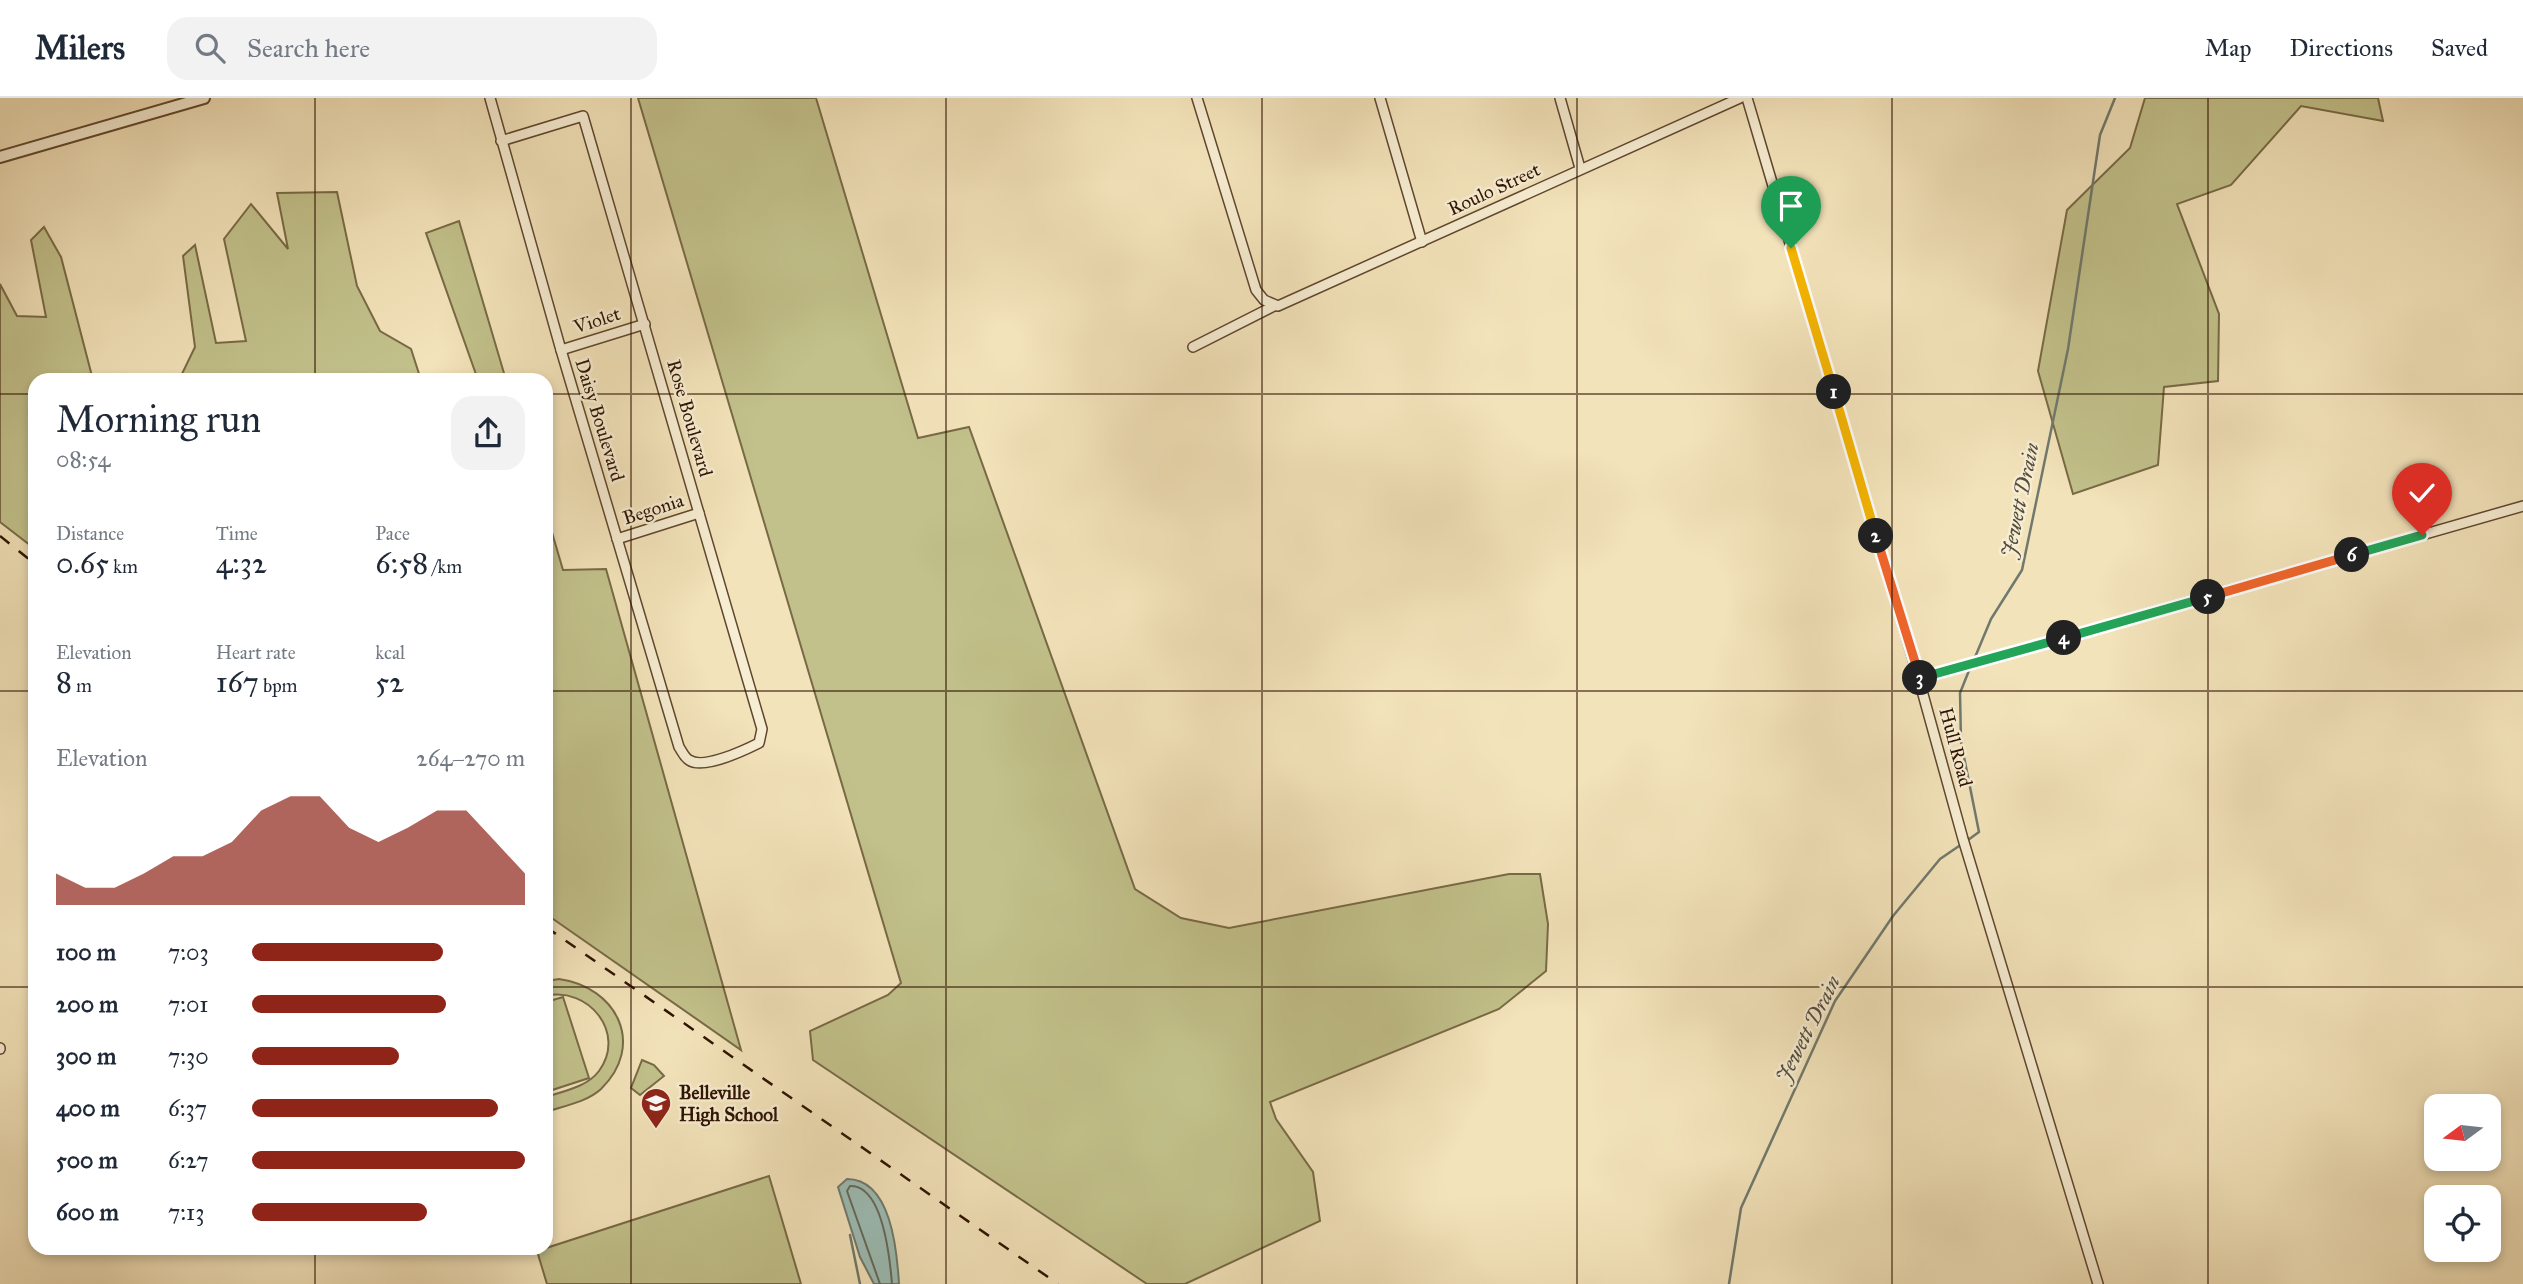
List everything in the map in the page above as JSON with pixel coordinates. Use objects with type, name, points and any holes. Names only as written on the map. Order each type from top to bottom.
[{"type":"street","points":[[0,157],[204,98]]},
{"type":"street","name":"Daisy Boulevard","points":[[490,98],[561,350],[681,750]]},
{"type":"street","points":[[1198,98],[1256,290],[1264,300],[1274,306]]},
{"type":"street","points":[[1380,98],[1422,242]]},
{"type":"street","points":[[1560,98],[1580,168]]},
{"type":"street","name":"Roulo Street","points":[[1193,347],[1274,306],[1286,304],[1580,168],[1740,98]]},
{"type":"street","name":"Hull Road","points":[[1747,98],[1919,679],[1963,839],[2098,1284]]},
{"type":"street","name":"Rose Boulevard","points":[[501,141],[583,116],[645,324],[762,729],[759,743],[711,761],[695,763],[687,759],[681,750]]},
{"type":"street","name":"Violet","points":[[561,350],[645,324]]},
{"type":"street","points":[[1919,679],[2523,506]]},
{"type":"street","name":"Begonia","points":[[617,539],[699,513]]},
{"type":"shaded area","points":[[638,98],[816,98],[918,438],[969,427],[1135,889],[1181,918],[1229,928],[1509,874],[1540,874],[1548,924],[1546,971],[1499,1009],[1270,1102],[1276,1119],[1313,1172],[1320,1221],[1185,1284],[1147,1284],[813,1060],[810,1031],[888,995],[901,983]]},
{"type":"shaded area","points":[[2145,98],[2378,98],[2383,121],[2301,106],[2231,185],[2177,204],[2219,314],[2218,381],[2164,387],[2158,465],[2073,494],[2038,371],[2067,210],[2130,148]]},
{"type":"shaded area","points":[[337,192],[357,286],[380,331],[411,349],[419,373],[182,373],[195,347],[183,256],[195,245],[216,343],[246,341],[224,239],[251,204],[288,249],[277,193]]},
{"type":"shaded area","points":[[459,221],[504,373],[476,373],[426,233]]},
{"type":"shaded area","points":[[44,227],[61,257],[91,373],[28,373],[28,544],[0,522],[0,284],[17,316],[46,317],[31,240]]},
{"type":"shaded area","points":[[553,536],[563,570],[606,569],[741,1050],[553,919]]},
{"type":"shaded area","points":[[553,980],[579,984],[596,993],[610,1006],[619,1021],[623,1037],[622,1054],[614,1072],[601,1089],[589,1097],[553,1110],[553,1095],[582,1085],[599,1071],[606,1056],[608,1042],[606,1028],[599,1016],[589,1005],[576,998],[553,996]]},
{"type":"shaded area","points":[[563,997],[589,1078],[553,1090],[553,1000]]},
{"type":"shaded area","points":[[642,1060],[654,1065],[664,1076],[640,1095],[631,1088]]},
{"type":"shaded area","points":[[769,1176],[801,1284],[547,1284],[538,1255],[553,1255],[553,1246]]},
{"type":"water","points":[[847,1179],[862,1182],[882,1203],[893,1236],[899,1284],[874,1284],[860,1257],[838,1187]]},
{"type":"waterway","name":"Jewett Drain","points":[[1973,662],[1991,619],[2022,570],[2068,349],[2100,135],[2115,98]]},
{"type":"waterway","name":"Jewett Drain","points":[[1968,840],[1979,832],[1961,742],[1960,693],[1970,668]]},
{"type":"waterway","name":"Jewett Drain","points":[[1729,1284],[1741,1208],[1835,1001],[1893,916],[1940,859],[1962,844]]},
{"type":"waterway","points":[[850,1235],[860,1284]]},
{"type":"railway","points":[[0,536],[28,558]]},
{"type":"railway","points":[[553,932],[1058,1284]]},
{"type":"place","name":"Belleville High School","points":[[656,1130]]},
{"type":"route","points":[[1791,248],[1919,679],[2422,535]]}]
